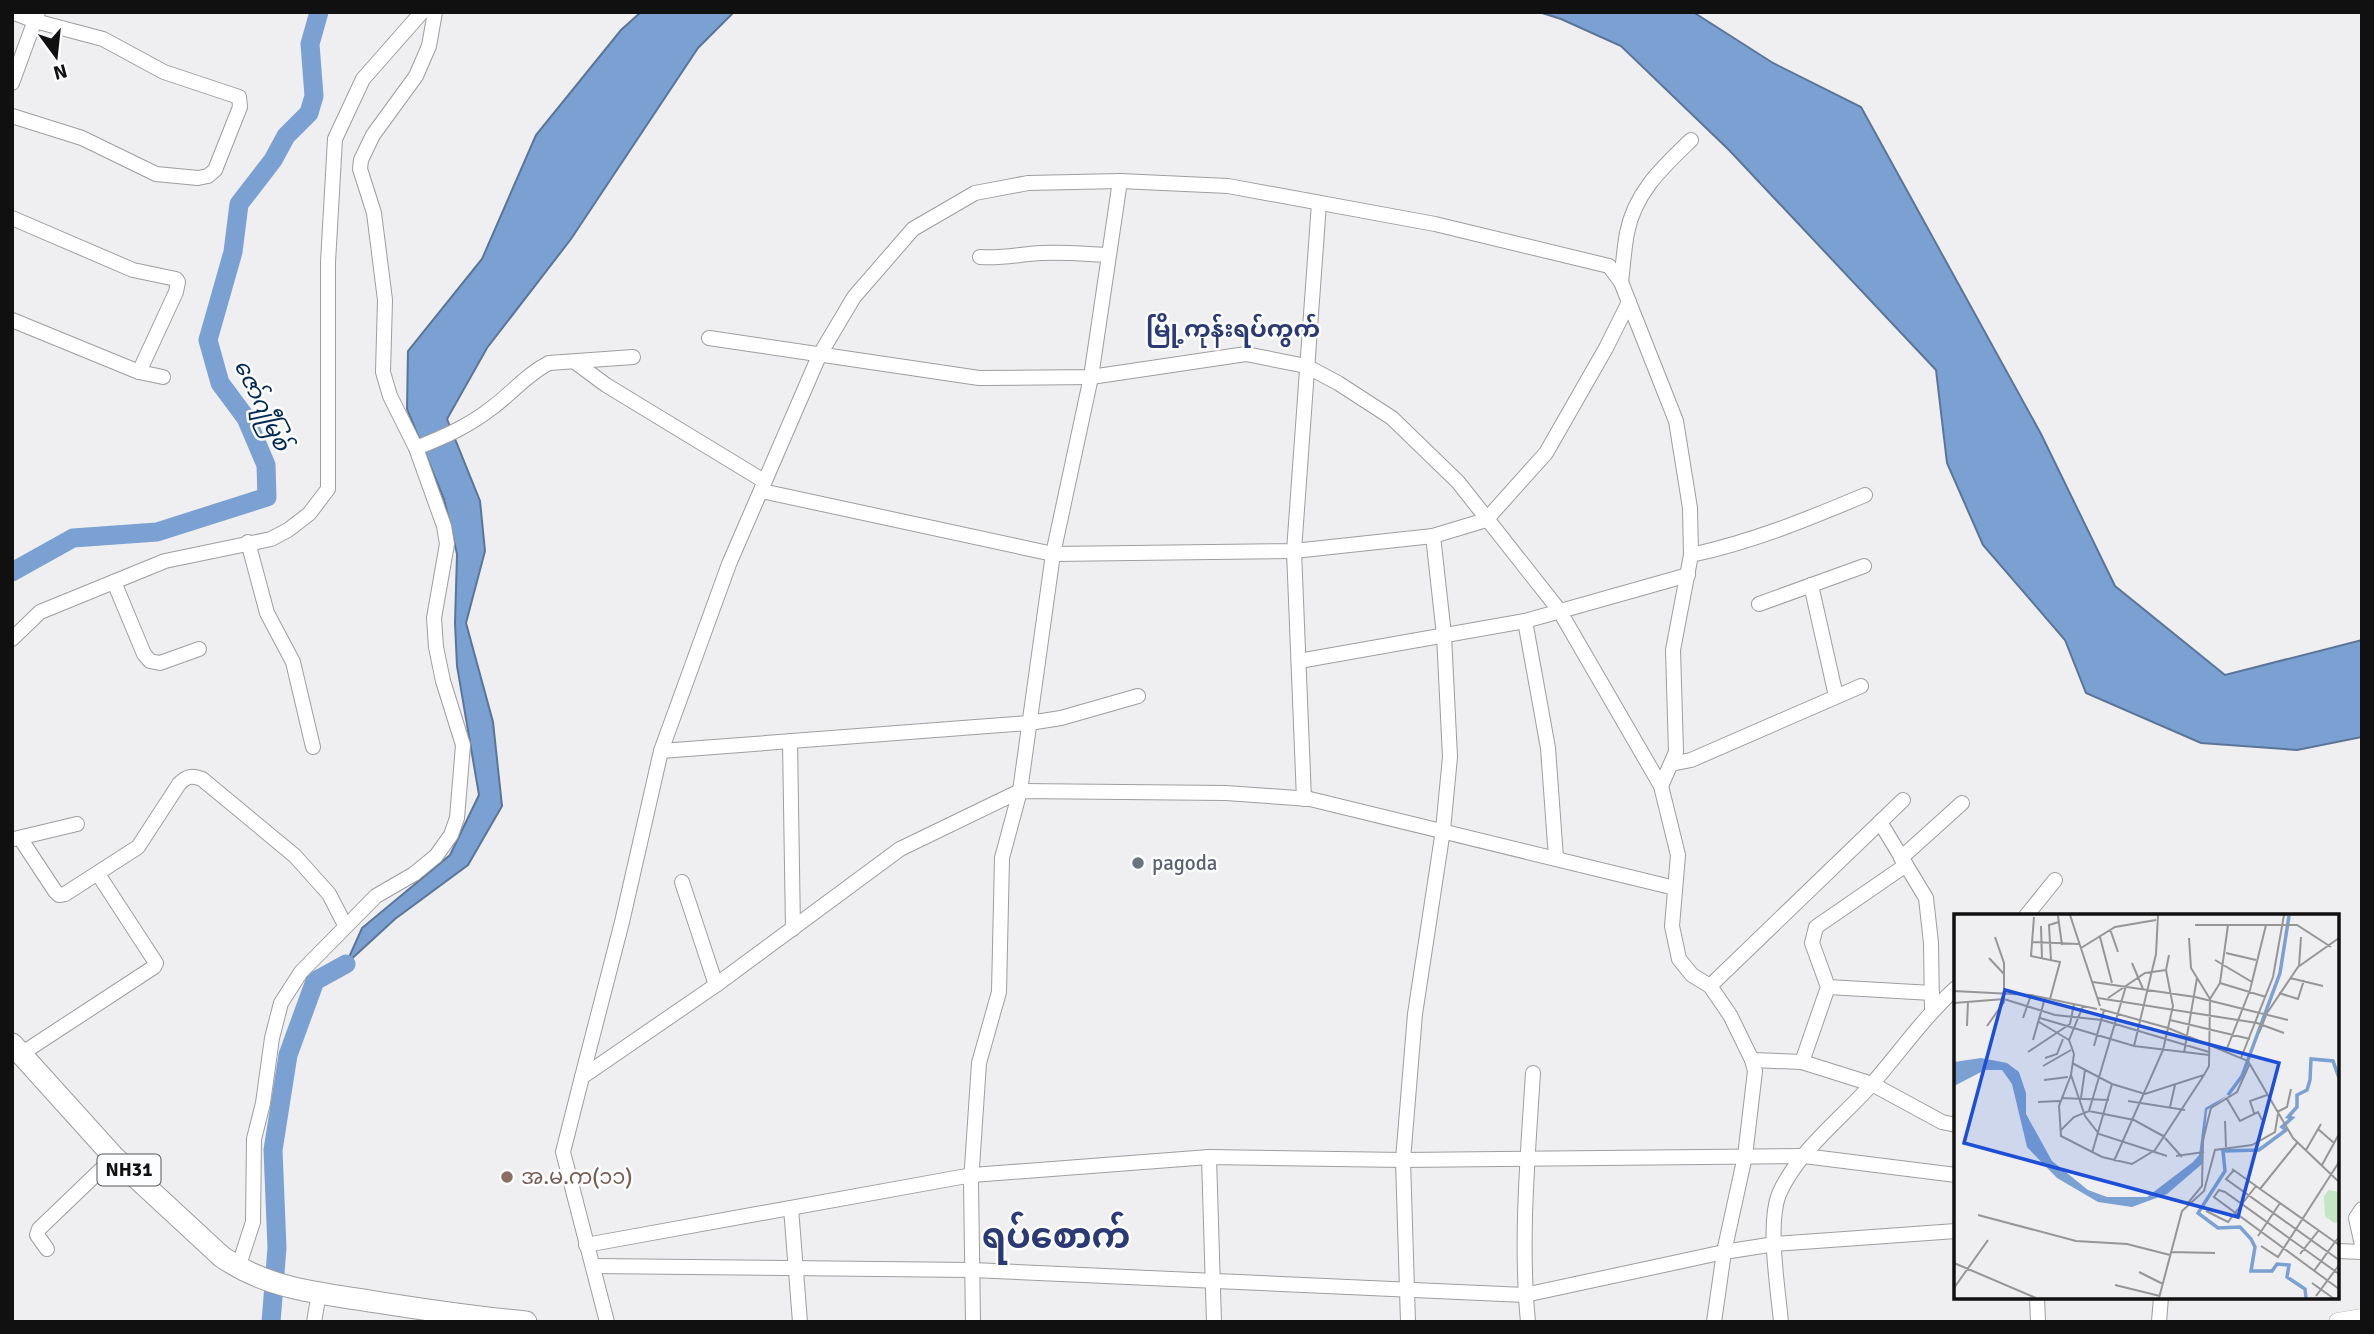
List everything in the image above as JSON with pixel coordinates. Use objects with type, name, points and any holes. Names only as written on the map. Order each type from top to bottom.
[{"type":"highway","name":"NH31","points":[[17,1049],[114,1157],[238,1268],[261,1279],[292,1288],[458,1318],[526,1322]]},
{"type":"main road","points":[[2338,1322],[2362,1318]]},
{"type":"street","points":[[12,12],[103,38],[164,72],[239,97],[240,107],[215,170],[208,176],[198,178],[156,174],[82,138],[12,116]]},
{"type":"street","points":[[12,639],[40,612],[165,561],[271,539],[309,514],[328,489],[328,262],[335,138],[363,79],[422,12]]},
{"type":"street","points":[[238,1268],[253,1222],[254,1139],[281,1003],[301,972],[376,895],[414,874],[436,856],[451,835],[457,818],[463,744],[443,681],[436,647],[434,618],[447,544],[444,526],[418,447],[390,396],[383,372],[385,300],[374,214],[360,169],[361,160],[373,135],[416,76],[429,46],[435,12]]},
{"type":"street","points":[[12,83],[36,17]]},
{"type":"street","points":[[1620,282],[1627,231],[1639,197],[1653,176],[1691,140]]},
{"type":"street","points":[[973,1322],[972,1175],[979,1063],[999,992],[1002,859],[1020,791],[1054,554],[1091,377],[1120,181]]},
{"type":"street","points":[[607,1322],[563,1152],[622,922],[661,751],[729,564],[819,356],[854,297],[914,229],[975,193],[1028,183],[1120,181],[1228,186],[1436,224],[1609,266],[1629,302],[1676,421],[1690,508],[1691,555],[1673,650],[1676,752],[1661,786]]},
{"type":"street","points":[[1304,799],[1294,551],[1319,203]]},
{"type":"street","points":[[12,218],[133,270],[176,279],[176,292],[139,372]]},
{"type":"street","points":[[980,257],[1000,259],[1044,253],[1109,255]]},
{"type":"street","points":[[575,362],[606,385],[763,486],[1054,554],[1294,551],[1433,536],[1486,520],[1546,453],[1629,302]]},
{"type":"street","points":[[12,320],[139,372],[163,377]]},
{"type":"street","points":[[709,338],[979,378],[1091,377],[1246,354],[1306,366],[1338,383],[1392,418],[1458,482],[1559,610],[1661,786],[1678,855],[1672,926],[1679,959],[1692,975],[1710,986],[1730,1015],[1752,1060],[1755,1071],[1745,1156],[1724,1252],[1714,1322]]},
{"type":"street","points":[[418,447],[455,433],[549,363],[634,357]]},
{"type":"street","points":[[1691,555],[1730,547],[1797,524],[1866,495]]},
{"type":"street","points":[[1408,1322],[1403,1160],[1415,1014],[1443,830],[1450,757],[1444,635],[1433,536]]},
{"type":"street","points":[[248,542],[268,613],[293,662],[313,747]]},
{"type":"street","points":[[1759,604],[1864,565]]},
{"type":"street","points":[[1299,661],[1525,621],[1688,575]]},
{"type":"street","points":[[114,582],[144,654],[150,661],[160,663],[199,649]]},
{"type":"street","points":[[1811,585],[1836,696]]},
{"type":"street","points":[[1525,621],[1548,748],[1556,858]]},
{"type":"street","points":[[1671,764],[1691,760],[1861,686]]},
{"type":"street","points":[[661,751],[1030,723],[1061,718],[1138,695]]},
{"type":"street","points":[[790,741],[793,929]]},
{"type":"street","points":[[77,824],[16,839],[59,895],[98,874],[138,847],[179,784],[185,778],[193,776],[202,779],[295,856],[329,894],[345,925]]},
{"type":"street","points":[[582,1077],[716,985],[901,849],[1020,791],[1226,793],[1304,799],[1443,830],[1675,888]]},
{"type":"street","points":[[1710,986],[1902,800]]},
{"type":"street","points":[[1802,1062],[1828,987],[1812,943],[1816,927],[1903,862],[1962,803]]},
{"type":"street","points":[[1880,822],[1926,898],[1931,943],[1932,1010]]},
{"type":"street","points":[[17,1049],[154,967],[156,963],[98,874]]},
{"type":"street","points":[[2028,914],[2055,880]]},
{"type":"street","points":[[682,882],[716,985]]},
{"type":"street","points":[[1828,987],[1932,993]]},
{"type":"street","points":[[1781,1322],[1774,1218],[1779,1195],[1804,1156],[1872,1084],[1932,1010],[1954,990]]},
{"type":"street","points":[[1752,1060],[1802,1062],[1872,1084],[1942,1122],[1954,1125]]},
{"type":"street","points":[[1528,1322],[1525,1294],[1527,1158],[1533,1073]]},
{"type":"street","points":[[586,1245],[972,1175],[1209,1157],[1403,1160],[1804,1156],[1954,1175]]},
{"type":"street","points":[[47,1250],[37,1235],[39,1229],[114,1157]]},
{"type":"street","points":[[1209,1157],[1214,1322]]},
{"type":"street","points":[[791,1208],[800,1322]]},
{"type":"street","points":[[2362,1209],[2356,1218],[2362,1245]]},
{"type":"street","points":[[593,1266],[972,1270],[1525,1294],[1724,1252],[1775,1244],[1954,1231]]},
{"type":"street","points":[[2339,1251],[2362,1252]]},
{"type":"street","points":[[314,1322],[320,1293]]},
{"type":"street","points":[[2038,1299],[2038,1322]]},
{"type":"street","points":[[2159,1322],[2161,1299]]},
{"type":"water","points":[[641,12],[734,12],[698,48],[571,239],[487,348],[447,419],[480,501],[485,551],[466,623],[493,722],[502,806],[468,865],[395,919],[346,964],[362,928],[450,855],[479,795],[457,666],[457,554],[444,499],[407,409],[408,351],[482,259],[536,135],[621,30]]},
{"type":"water","points":[[1539,12],[1693,12],[1773,63],[1861,107],[2041,434],[2115,586],[2225,675],[2362,640],[2362,737],[2297,750],[2201,743],[2086,693],[2065,640],[1983,545],[1947,463],[1936,370],[1729,150],[1621,46]]},
{"type":"waterway","name":"ဇော်ဂျီမြစ်","points":[[12,572],[73,538],[157,532],[267,497],[266,465],[246,418],[220,383],[208,340],[233,252],[239,204],[273,160],[286,136],[309,113],[314,96],[310,44],[319,12]]},
{"type":"waterway","points":[[271,1322],[277,1248],[273,1150],[288,1055],[315,981],[346,964]]},
{"type":"place","name":"pagoda","points":[[1138,863]]},
{"type":"place","name":"အ.မ.က(၁၁)","points":[[507,1177]]},
{"type":"district","name":"မြို့ကုန်းရပ်ကွက်","points":[[1233,329]]},
{"type":"district","name":"ရပ်စောက်","points":[[1056,1236]]}]
